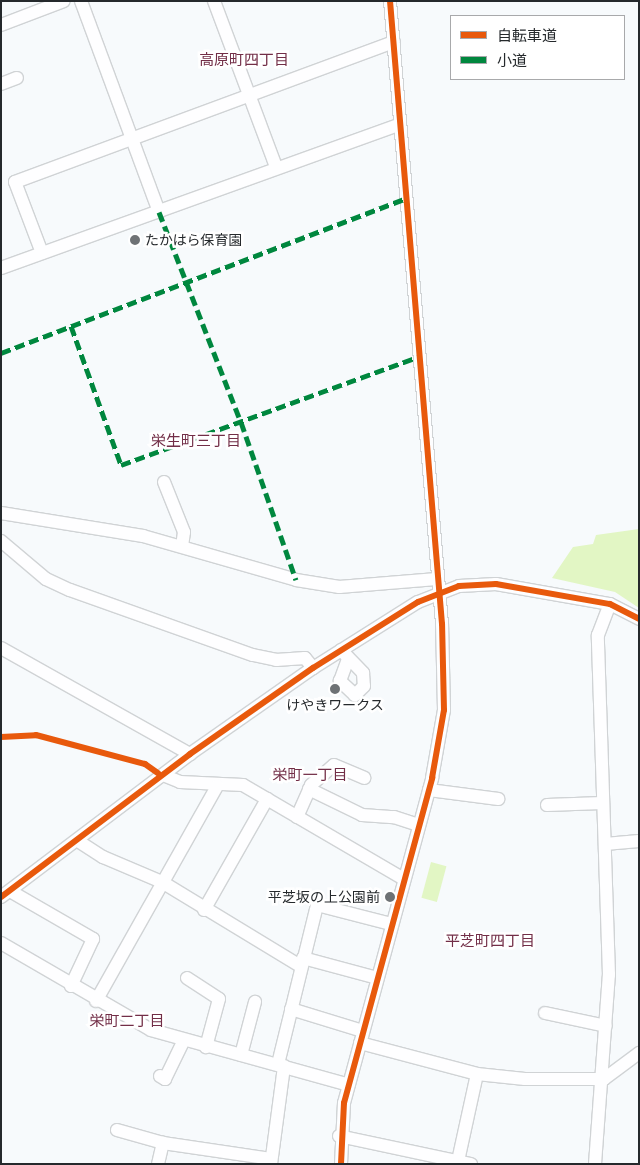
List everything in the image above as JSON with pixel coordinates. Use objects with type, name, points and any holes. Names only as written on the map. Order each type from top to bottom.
[{"type":"street","points":[[1,25],[64,1]]},
{"type":"street","points":[[81,1],[159,212]]},
{"type":"street","points":[[214,1],[276,167]]},
{"type":"street","points":[[344,1163],[339,1136],[348,1084],[429,790],[444,710],[438,579],[390,1]]},
{"type":"street","points":[[42,253],[15,182],[394,42]]},
{"type":"street","points":[[1,84],[17,78]]},
{"type":"street","points":[[1,268],[159,212],[276,167],[400,124]]},
{"type":"street","points":[[164,482],[184,532],[182,546]]},
{"type":"street","points":[[1,513],[182,546],[296,580],[340,587],[438,579]]},
{"type":"street","points":[[1,540],[46,579],[70,590],[253,655],[276,660],[305,658],[313,668]]},
{"type":"street","points":[[71,986],[93,939],[6,894],[190,754],[313,668],[344,654],[438,594],[458,586],[496,584],[610,604],[639,619]]},
{"type":"street","points":[[595,1164],[604,1079],[609,975],[598,635],[610,604]]},
{"type":"street","points":[[1,648],[190,754]]},
{"type":"street","points":[[297,817],[309,789],[334,765],[364,778]]},
{"type":"street","points":[[163,775],[180,782],[217,786],[244,785],[404,879]]},
{"type":"street","points":[[96,1001],[217,786]]},
{"type":"street","points":[[309,789],[362,815],[394,817],[418,825]]},
{"type":"street","points":[[429,790],[498,799]]},
{"type":"street","points":[[204,910],[267,799]]},
{"type":"street","points":[[547,805],[602,803]]},
{"type":"street","points":[[78,841],[103,857],[162,882],[204,910],[302,962],[377,978]]},
{"type":"street","points":[[605,844],[639,841]]},
{"type":"street","points":[[117,1130],[163,1143],[271,1162],[281,1065],[290,1009],[317,905],[391,924]]},
{"type":"street","points":[[1,943],[96,1001],[183,1042],[281,1065],[348,1084]]},
{"type":"street","points":[[188,978],[220,1000],[206,1047]]},
{"type":"street","points":[[241,1055],[255,1002]]},
{"type":"street","points":[[290,1009],[361,1037],[477,1074],[604,1079],[639,1053]]},
{"type":"street","points":[[545,1013],[606,1026]]},
{"type":"street","points":[[160,1076],[165,1079],[183,1042]]},
{"type":"street","points":[[458,1161],[477,1074]]},
{"type":"street","points":[[339,1136],[471,1164]]},
{"type":"street","points":[[158,1164],[163,1143]]},
{"type":"green space","points":[[639,529],[639,608],[615,592],[552,578],[573,547],[593,544],[596,535]]},
{"type":"green space","points":[[431,862],[446,866],[437,902],[421,898]]},
{"type":"marked path","points":[[1,353],[406,198]]},
{"type":"marked path","points":[[159,212],[241,422],[296,580]]},
{"type":"marked path","points":[[71,326],[121,465],[417,357]]},
{"type":"cycle path","points":[[341,1164],[344,1103],[432,778],[444,710],[442,624],[390,1]]},
{"type":"cycle path","points":[[1,897],[190,754],[313,668],[418,602],[459,586],[496,584],[610,604],[639,619]]},
{"type":"cycle path","points":[[1,737],[36,735],[145,764],[158,773]]},
{"type":"place","name":"たかはら保育園","points":[[135,240]]},
{"type":"place","name":"けやきワークス","points":[[335,689]]},
{"type":"place","name":"平芝坂の上公園前","points":[[390,897]]},
{"type":"district","name":"高原町四丁目","points":[[244,60]]},
{"type":"district","name":"栄生町三丁目","points":[[196,441]]},
{"type":"district","name":"栄町一丁目","points":[[310,775]]},
{"type":"district","name":"平芝町四丁目","points":[[490,941]]},
{"type":"district","name":"栄町二丁目","points":[[127,1021]]}]
